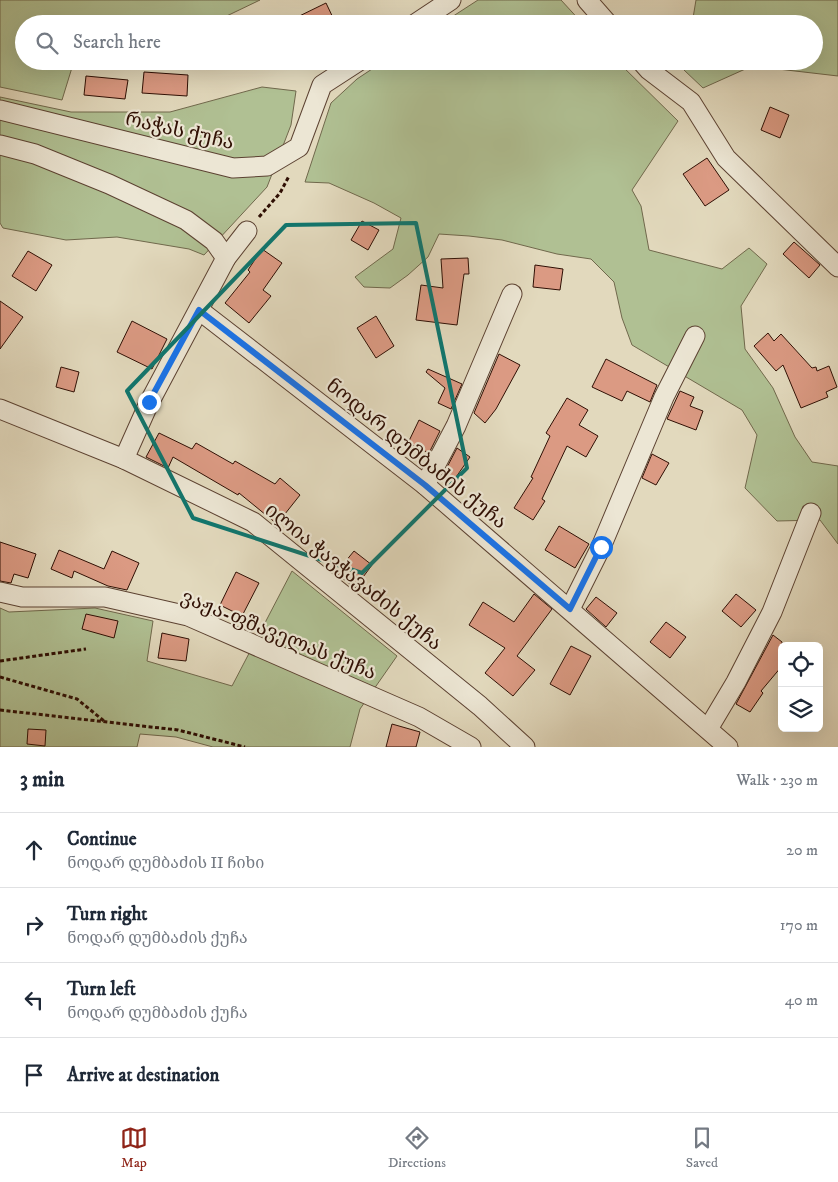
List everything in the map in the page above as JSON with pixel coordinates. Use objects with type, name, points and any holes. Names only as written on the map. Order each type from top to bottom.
[{"type":"street","points":[[428,15],[451,0]]},
{"type":"street","points":[[587,0],[600,15]]},
{"type":"street","points":[[299,147],[322,85],[344,70]]},
{"type":"street","points":[[649,70],[691,102],[726,158],[838,267]]},
{"type":"street","name":"რაჭას ქუჩა","points":[[0,110],[233,168],[267,166],[299,147]]},
{"type":"street","points":[[0,144],[35,154],[63,165],[186,220],[214,241],[226,258]]},
{"type":"street","points":[[124,459],[149,402],[226,258],[247,231]]},
{"type":"street","points":[[425,485],[456,426],[512,294]]},
{"type":"street","name":"ნოდარ დუმბაძის ქუჩა","points":[[199,310],[425,485],[728,747]]},
{"type":"street","points":[[570,609],[601,547],[664,397],[694,336]]},
{"type":"street","name":"ილია ჭავჭავაძის ქუჩა","points":[[0,408],[124,459],[253,522],[480,706],[525,747]]},
{"type":"street","points":[[708,729],[736,682],[772,612],[811,514]]},
{"type":"street","name":"ვაჟა-ფშაველას ქუჩა","points":[[0,592],[22,597],[106,597],[188,616],[419,717],[470,747]]},
{"type":"path","points":[[247,231],[280,193],[292,170],[299,147]]},
{"type":"path","points":[[0,661],[86,649]]},
{"type":"path","points":[[0,677],[77,699],[105,722]]},
{"type":"path","points":[[0,710],[178,730],[244,747]]},
{"type":"highlighted area","points":[[416,223],[467,468],[362,573],[193,518],[127,391],[286,225]]},
{"type":"green space","points":[[0,0],[260,0],[229,15],[15,15],[15,70],[71,70],[62,100],[0,87]]},
{"type":"green space","points":[[478,0],[561,0],[575,15],[455,15]]},
{"type":"green space","points":[[696,0],[838,0],[838,76],[786,70],[823,70],[823,15],[694,15]]},
{"type":"green space","points":[[370,70],[626,70],[678,121],[632,190],[641,206],[649,250],[722,269],[749,248],[767,264],[741,306],[745,349],[773,388],[795,437],[812,462],[838,466],[838,544],[820,520],[777,521],[745,488],[757,435],[742,410],[632,345],[622,318],[614,282],[591,259],[557,254],[502,240],[439,234],[428,257],[390,288],[364,287],[355,277],[393,249],[401,218],[374,203],[329,183],[305,182],[331,103],[357,79]]},
{"type":"green space","points":[[684,70],[743,70],[703,88]]},
{"type":"green space","points":[[262,87],[296,91],[291,125],[267,187],[204,255],[189,249],[117,237],[66,240],[3,228],[0,223],[0,97],[71,112],[170,112]]},
{"type":"green space","points":[[292,571],[397,656],[360,709],[350,747],[213,747],[176,737],[140,734],[137,747],[0,747],[0,608],[9,612],[95,608],[153,621],[147,661],[232,686]]},
{"type":"building","points":[[326,3],[332,15],[301,15]]},
{"type":"building","points":[[144,72],[188,75],[187,96],[142,93]]},
{"type":"building","points":[[86,76],[128,80],[125,99],[84,95]]},
{"type":"building","points":[[770,107],[789,115],[780,138],[761,130]]},
{"type":"building","points":[[707,158],[729,190],[705,206],[683,174]]},
{"type":"building","points":[[362,221],[379,230],[368,250],[351,240]]},
{"type":"building","points":[[794,242],[820,265],[809,278],[783,254]]},
{"type":"building","points":[[262,249],[282,263],[263,290],[271,296],[249,323],[225,303],[250,272],[248,270]]},
{"type":"building","points":[[28,251],[52,265],[36,291],[12,276]]},
{"type":"building","points":[[468,258],[469,274],[464,274],[457,325],[416,320],[421,285],[443,288],[441,259]]},
{"type":"building","points":[[535,265],[563,269],[560,290],[533,287]]},
{"type":"building","points":[[0,301],[23,317],[0,349]]},
{"type":"building","points":[[376,316],[394,346],[376,358],[357,328]]},
{"type":"building","points":[[132,321],[167,339],[152,369],[117,352]]},
{"type":"building","points":[[768,333],[774,341],[781,334],[812,368],[816,367],[817,371],[829,366],[837,387],[826,392],[828,397],[801,408],[783,365],[776,371],[754,346]]},
{"type":"building","points":[[499,354],[520,365],[496,409],[485,423],[474,413]]},
{"type":"building","points":[[606,359],[657,385],[650,402],[627,391],[622,401],[592,387]]},
{"type":"building","points":[[61,367],[79,372],[74,392],[56,387]]},
{"type":"building","points":[[428,369],[462,384],[451,409],[438,403],[445,388],[426,372]]},
{"type":"building","points":[[680,391],[694,397],[690,406],[703,411],[696,430],[667,419]]},
{"type":"building","points":[[567,398],[588,410],[579,425],[598,436],[586,457],[567,446],[542,499],[545,501],[533,520],[514,508],[533,478],[531,477],[550,436],[546,433]]},
{"type":"building","points":[[419,420],[440,431],[429,453],[408,443]]},
{"type":"building","points":[[159,433],[192,449],[196,443],[233,464],[235,461],[275,484],[280,478],[300,495],[277,524],[239,493],[238,495],[173,457],[168,468],[146,457]]},
{"type":"building","points":[[457,448],[470,457],[454,480],[444,473]]},
{"type":"building","points":[[652,454],[669,463],[656,485],[642,478]]},
{"type":"building","points":[[559,526],[589,544],[575,568],[545,550]]},
{"type":"building","points":[[0,542],[36,554],[28,578],[14,574],[11,583],[0,581]]},
{"type":"building","points":[[59,550],[104,569],[112,551],[139,563],[127,590],[108,586],[74,571],[72,578],[51,569]]},
{"type":"building","points":[[354,551],[372,565],[355,588],[336,573]]},
{"type":"building","points":[[236,572],[259,583],[242,616],[220,605]]},
{"type":"building","points":[[534,594],[552,609],[517,656],[535,670],[513,696],[485,673],[505,648],[469,625],[483,602],[514,622]]},
{"type":"building","points":[[736,594],[756,610],[741,627],[722,611]]},
{"type":"building","points":[[596,597],[617,613],[606,627],[586,609]]},
{"type":"building","points":[[86,614],[118,621],[114,638],[82,629]]},
{"type":"building","points":[[666,622],[686,637],[670,658],[650,642]]},
{"type":"building","points":[[162,633],[189,639],[186,661],[158,658]]},
{"type":"building","points":[[773,635],[782,642],[778,642],[778,671],[761,691],[763,693],[750,712],[736,704]]},
{"type":"building","points":[[571,646],[591,656],[570,695],[550,684]]},
{"type":"building","points":[[392,724],[420,732],[416,747],[386,747]]},
{"type":"building","points":[[28,729],[46,730],[45,746],[27,744]]},
{"type":"route","points":[[149,402],[199,310],[425,485],[570,609],[601,547]]}]
